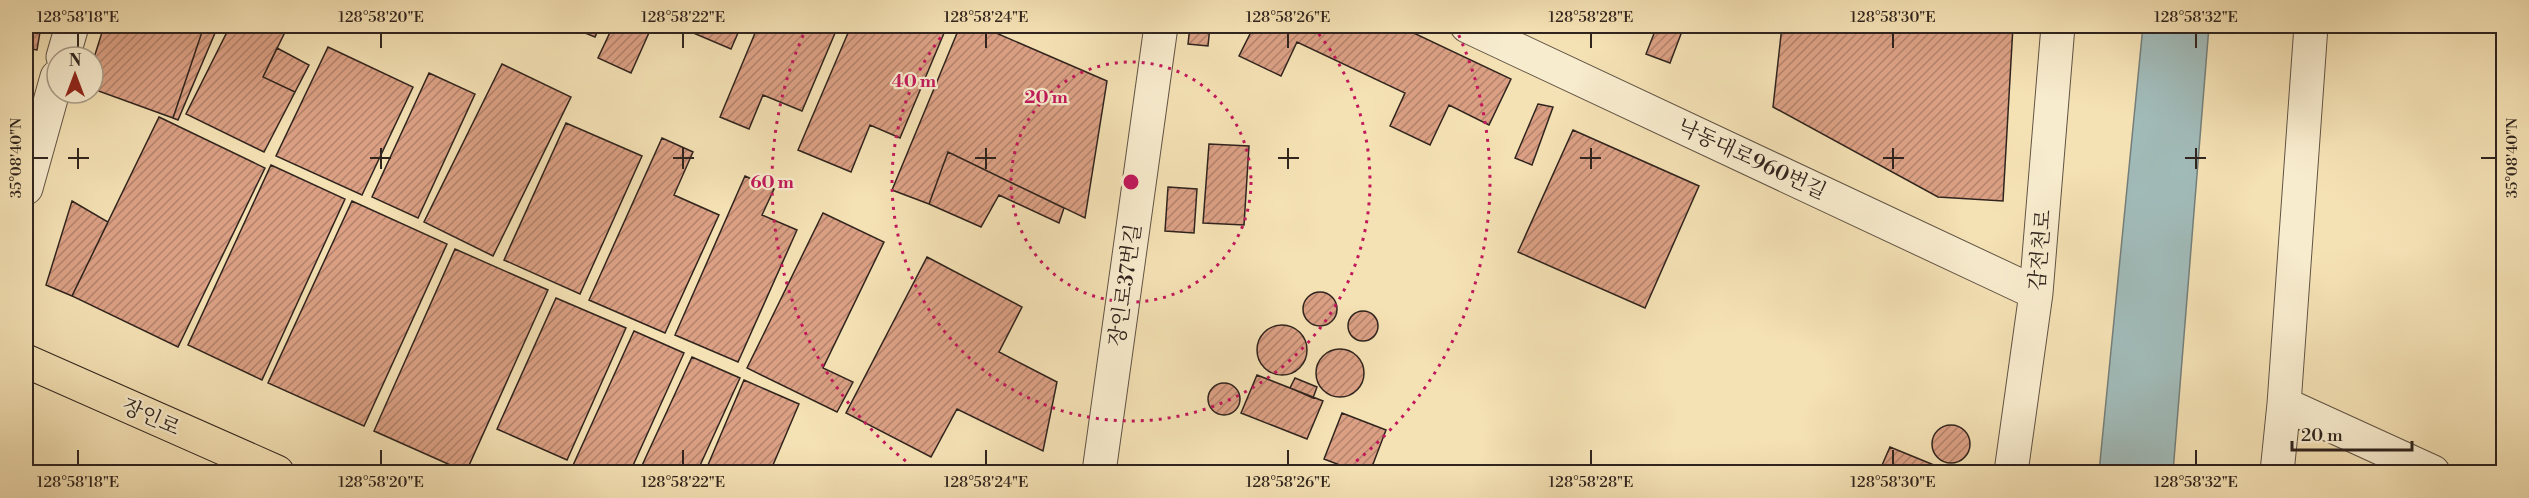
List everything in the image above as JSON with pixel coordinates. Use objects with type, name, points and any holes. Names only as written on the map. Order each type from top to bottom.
[{"type":"main road","name":"장인로","points":[[26,361],[277,472]]},
{"type":"street","points":[[66,45],[72,26]]},
{"type":"street","name":"장인로37번길","points":[[1098,472],[1161,26]]},
{"type":"street","name":"낙동대로960번길","points":[[1467,26],[2036,293]]},
{"type":"street","name":"감전천로","points":[[2011,472],[2036,293],[2058,26]]},
{"type":"street","points":[[2277,472],[2284,404],[2311,26]]},
{"type":"street","points":[[26,188],[49,105]]},
{"type":"street","points":[[2284,404],[2433,472]]},
{"type":"water","points":[[2143,26],[2209,26],[2173,472],[2099,472]]},
{"type":"building","points":[[26,26],[41,26],[37,50],[26,48]]},
{"type":"building","points":[[104,26],[204,26],[173,118],[105,93],[105,45],[98,45]]},
{"type":"building","points":[[204,26],[218,26],[178,120],[173,118]]},
{"type":"building","points":[[230,26],[288,26],[263,77],[295,92],[264,152],[186,114]]},
{"type":"building","points":[[568,26],[600,26],[595,37]]},
{"type":"building","points":[[613,26],[652,26],[631,73],[598,58]]},
{"type":"building","points":[[677,26],[741,26],[731,49]]},
{"type":"building","points":[[758,26],[838,26],[802,111],[763,95],[749,129],[720,117]]},
{"type":"building","points":[[851,26],[947,26],[900,138],[870,125],[851,172],[798,150]]},
{"type":"building","points":[[960,26],[980,26],[1107,81],[1085,218],[948,152],[929,204],[892,190]]},
{"type":"building","points":[[1190,26],[1210,26],[1208,46],[1188,44]]},
{"type":"building","points":[[1254,26],[1399,26],[1511,79],[1489,125],[1449,105],[1430,145],[1390,126],[1405,93],[1297,42],[1281,76],[1239,56]]},
{"type":"building","points":[[1657,26],[1684,26],[1670,63],[1646,54]]},
{"type":"building","points":[[1782,26],[2013,26],[2003,201],[1938,197],[1773,107]]},
{"type":"building","points":[[328,47],[413,87],[362,195],[276,156]]},
{"type":"building","points":[[277,48],[309,65],[295,92],[263,77]]},
{"type":"building","points":[[502,64],[571,97],[493,256],[424,222]]},
{"type":"building","points":[[429,73],[475,94],[418,218],[372,197]]},
{"type":"building","points":[[1538,104],[1553,107],[1532,165],[1515,158]]},
{"type":"building","points":[[159,117],[265,168],[178,347],[72,296]]},
{"type":"building","points":[[566,123],[642,156],[580,294],[504,260]]},
{"type":"building","points":[[1573,130],[1699,186],[1645,308],[1518,252]]},
{"type":"building","points":[[662,138],[693,152],[674,195],[719,215],[665,333],[589,300]]},
{"type":"building","points":[[1209,144],[1249,146],[1244,225],[1203,223]]},
{"type":"building","points":[[948,152],[1064,208],[1059,223],[999,195],[981,227],[929,204]]},
{"type":"building","points":[[271,165],[345,199],[262,380],[188,345]]},
{"type":"building","points":[[745,176],[774,189],[762,215],[797,230],[738,362],[675,335]]},
{"type":"building","points":[[1168,187],[1197,189],[1194,233],[1165,231]]},
{"type":"building","points":[[72,201],[108,222],[72,296],[46,285]]},
{"type":"building","points":[[352,201],[447,244],[364,426],[268,383]]},
{"type":"building","points":[[823,213],[884,242],[823,368],[853,382],[837,412],[747,368]]},
{"type":"building","points":[[455,249],[548,290],[466,472],[374,431]]},
{"type":"building","points":[[927,257],[1022,307],[999,352],[1057,382],[1043,451],[957,409],[931,457],[846,413]]},
{"type":"building","points":[[1320,292],[1332,297],[1337,309],[1332,321],[1320,326],[1308,321],[1303,309],[1308,297]]},
{"type":"building","points":[[556,298],[626,328],[567,460],[497,429]]},
{"type":"building","points":[[1363,311],[1374,315],[1378,326],[1374,337],[1363,341],[1352,337],[1348,326],[1352,315]]},
{"type":"building","points":[[1277,325],[1287,325],[1300,332],[1307,345],[1307,355],[1300,368],[1287,375],[1277,375],[1268,371],[1261,364],[1257,355],[1257,345],[1261,336],[1268,329]]},
{"type":"building","points":[[634,331],[684,353],[630,472],[570,472]]},
{"type":"building","points":[[1335,349],[1345,349],[1357,356],[1364,368],[1364,378],[1357,390],[1345,397],[1335,397],[1320,386],[1316,378],[1316,368],[1327,353]]},
{"type":"building","points":[[692,357],[740,378],[697,472],[639,472]]},
{"type":"building","points":[[1257,375],[1323,401],[1307,439],[1241,413]]},
{"type":"building","points":[[1295,378],[1317,387],[1313,398],[1290,388]]},
{"type":"building","points":[[744,380],[799,404],[770,472],[705,472]]},
{"type":"building","points":[[1224,383],[1236,387],[1240,399],[1236,411],[1224,415],[1212,411],[1208,399],[1212,387]]},
{"type":"building","points":[[1342,413],[1386,430],[1370,472],[1358,472],[1324,459]]},
{"type":"building","points":[[1951,425],[1965,430],[1970,444],[1965,458],[1951,463],[1937,458],[1932,444],[1937,430]]},
{"type":"building","points":[[1890,447],[1951,472],[1879,472]]}]
